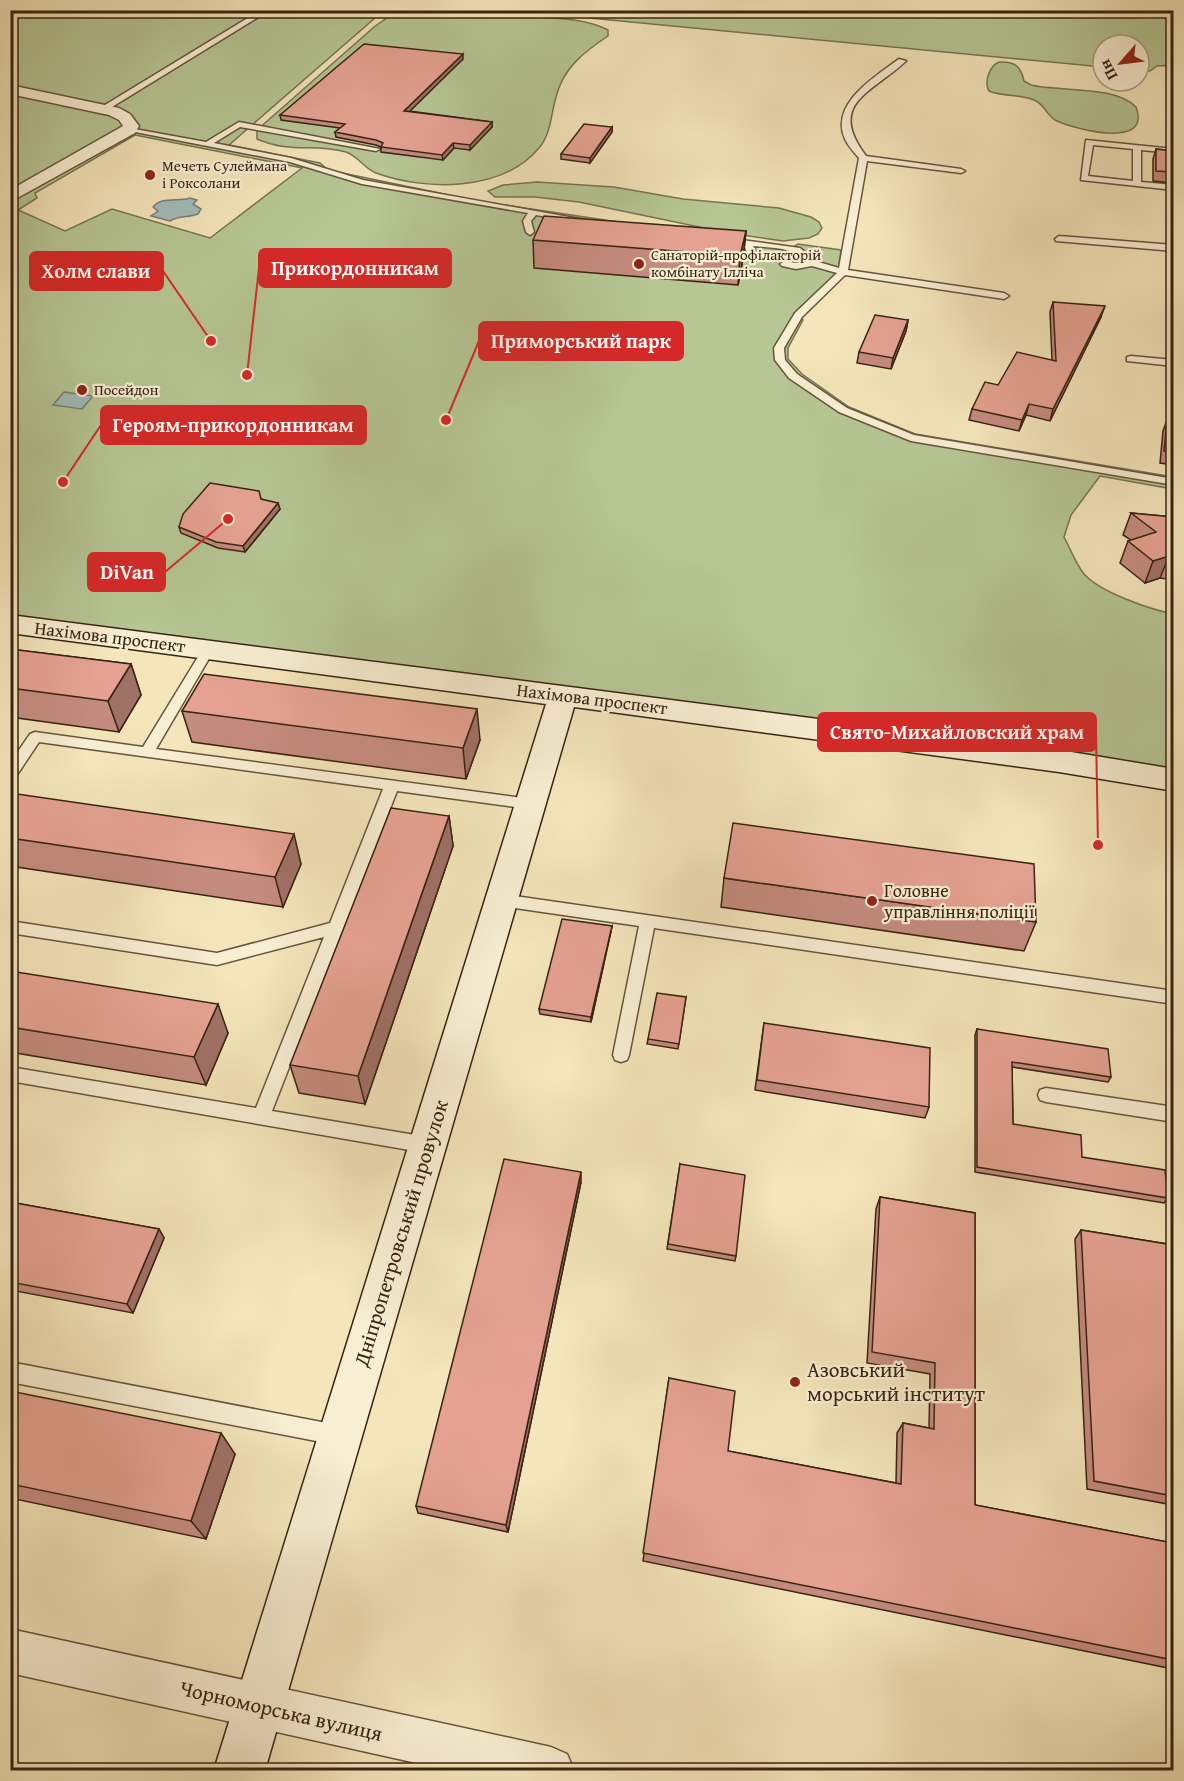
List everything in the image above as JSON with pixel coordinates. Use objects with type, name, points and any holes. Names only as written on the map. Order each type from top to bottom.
[{"type":"main road","name":"Нахімова проспект","points":[[10,624],[1059,761],[1173,780]]},
{"type":"main road","name":"Дніпропетровський провулок","points":[[240,1770],[563,695]]},
{"type":"street","points":[[10,88],[104,108],[125,117],[130,122],[129,130],[10,197]]},
{"type":"street","name":"Чорноморська вулиця","points":[[10,1651],[551,1770]]},
{"type":"lane","points":[[104,108],[267,10]]},
{"type":"lane","points":[[902,61],[853,102],[846,118],[848,138],[863,158],[961,171]]},
{"type":"lane","points":[[208,144],[239,124],[376,149]]},
{"type":"lane","points":[[129,130],[298,162],[362,182],[602,223]]},
{"type":"lane","points":[[1173,151],[1089,142],[1084,178],[1173,188]]},
{"type":"lane","points":[[1137,147],[1137,184]]},
{"type":"lane","points":[[863,158],[843,272],[798,315],[779,348],[780,360],[793,376],[843,410],[911,438],[1173,482]]},
{"type":"lane","points":[[530,232],[526,221],[533,212]]},
{"type":"lane","points":[[1059,239],[1173,248]]},
{"type":"lane","points":[[717,240],[797,250],[806,255],[812,263]]},
{"type":"lane","points":[[748,244],[754,260]]},
{"type":"lane","points":[[785,264],[796,266],[812,263],[843,272],[1004,296]]},
{"type":"lane","points":[[1131,359],[1173,363]]},
{"type":"lane","points":[[147,752],[208,650]]},
{"type":"lane","points":[[10,775],[36,737],[530,804]]},
{"type":"lane","points":[[261,1117],[392,785]]},
{"type":"lane","points":[[501,900],[1173,998]]},
{"type":"lane","points":[[621,1055],[648,921]]},
{"type":"lane","points":[[10,927],[217,959],[335,928]]},
{"type":"lane","points":[[10,1074],[427,1145]]},
{"type":"lane","points":[[1046,1095],[1173,1114]]},
{"type":"lane","points":[[10,1372],[340,1436]]},
{"type":"green space","points":[[10,11],[383,11],[229,145],[320,163],[328,170],[478,201],[792,248],[798,244],[841,250],[838,272],[794,313],[803,320],[788,348],[788,359],[802,374],[849,407],[915,434],[1173,477],[1173,489],[1100,476],[1071,515],[1064,537],[1081,570],[1092,581],[1126,599],[1173,614],[1173,774],[11,626]],"holes":[[[135,135],[302,168],[210,238],[112,209],[65,231],[18,210],[37,198],[35,193]]]},
{"type":"green space","points":[[403,11],[488,13],[574,20],[600,26],[608,30],[608,36],[583,55],[564,77],[559,87],[548,130],[539,148],[523,162],[505,173],[484,180],[462,184],[417,183],[376,173],[346,152],[334,149],[281,146],[257,139],[257,130],[374,27],[391,15]]},
{"type":"green space","points":[[516,11],[1173,11],[1173,65],[1157,66],[1151,70],[1151,33],[1091,33],[1091,66]]},
{"type":"green space","points":[[1009,62],[1016,66],[1024,81],[1031,85],[1114,95],[1136,107],[1138,120],[1133,128],[1123,132],[1109,133],[1079,128],[1057,121],[1034,100],[989,91],[988,75],[995,64]]},
{"type":"green space","points":[[537,182],[614,187],[683,199],[779,208],[811,217],[819,222],[822,228],[818,234],[809,238],[783,241],[728,233],[579,202],[535,197],[495,197],[488,191],[503,185]]},
{"type":"water","points":[[190,198],[197,200],[193,204],[201,209],[198,214],[170,221],[151,216],[158,211],[153,207],[165,200]]},
{"type":"water","points":[[64,392],[93,396],[82,409],[53,405]]},
{"type":"building","points":[[364,44],[463,54],[404,111],[492,122],[470,145],[453,143],[442,155],[381,147],[383,143],[376,140],[335,132],[345,124],[280,115]]},
{"type":"building","points":[[584,124],[612,127],[590,158],[561,154]]},
{"type":"building","points":[[1156,149],[1173,151],[1173,172],[1156,171]]},
{"type":"building","points":[[544,216],[746,231],[740,256],[533,240]]},
{"type":"building","points":[[1053,302],[1105,306],[1053,409],[1029,404],[1022,420],[972,409],[985,382],[998,385],[1017,352],[1056,361]]},
{"type":"building","points":[[875,315],[908,320],[893,358],[859,352]]},
{"type":"building","points":[[1167,420],[1173,421],[1173,453],[1164,451]]},
{"type":"building","points":[[210,483],[259,491],[261,499],[278,503],[243,546],[216,542],[179,527],[183,514]]},
{"type":"building","points":[[1131,513],[1173,517],[1173,557],[1153,561],[1128,541],[1156,532]]},
{"type":"building","points":[[10,649],[131,664],[108,701],[10,688]]},
{"type":"building","points":[[204,674],[477,709],[463,748],[182,711]]},
{"type":"building","points":[[10,793],[294,834],[275,877],[10,838]]},
{"type":"building","points":[[391,808],[449,816],[358,1076],[290,1065]]},
{"type":"building","points":[[733,823],[1034,864],[1036,922],[724,878]]},
{"type":"building","points":[[562,919],[612,926],[591,1017],[539,1009]]},
{"type":"building","points":[[10,971],[218,1004],[194,1057],[10,1027]]},
{"type":"building","points":[[657,993],[686,997],[679,1044],[648,1039]]},
{"type":"building","points":[[764,1023],[930,1048],[929,1107],[757,1080]]},
{"type":"building","points":[[977,1029],[1108,1049],[1111,1077],[1012,1062],[1013,1124],[1081,1135],[1082,1157],[1165,1170],[1168,1198],[977,1167]]},
{"type":"building","points":[[504,1159],[581,1172],[506,1525],[416,1506]]},
{"type":"building","points":[[680,1164],[745,1175],[736,1256],[668,1244]]},
{"type":"building","points":[[880,1197],[975,1213],[975,1505],[1173,1543],[1173,1660],[643,1553],[669,1378],[735,1391],[728,1451],[901,1484],[903,1423],[934,1429],[935,1363],[872,1352]]},
{"type":"building","points":[[10,1202],[159,1229],[127,1304],[10,1282]]},
{"type":"building","points":[[1081,1230],[1173,1245],[1173,1496],[1094,1481]]},
{"type":"building","points":[[10,1391],[221,1433],[191,1521],[10,1484]]},
{"type":"place","name":"Мечеть Сулеймана і Роксолани","points":[[150,175]]},
{"type":"place","name":"Санаторій-профілакторій комбінату Ілліча","points":[[639,264]]},
{"type":"place","name":"Холм слави","points":[[211,341]]},
{"type":"place","name":"Прикордонникам","points":[[247,375]]},
{"type":"place","name":"Посейдон","points":[[82,390]]},
{"type":"place","name":"Приморський парк","points":[[446,420]]},
{"type":"place","name":"Героям-прикордонникам","points":[[63,482]]},
{"type":"place","name":"DiVan","points":[[228,519]]},
{"type":"place","name":"Свято-Михайловский храм","points":[[1098,845]]},
{"type":"place","name":"Головне управління поліції","points":[[872,901]]},
{"type":"place","name":"Азовський морський інститут","points":[[795,1382]]}]
